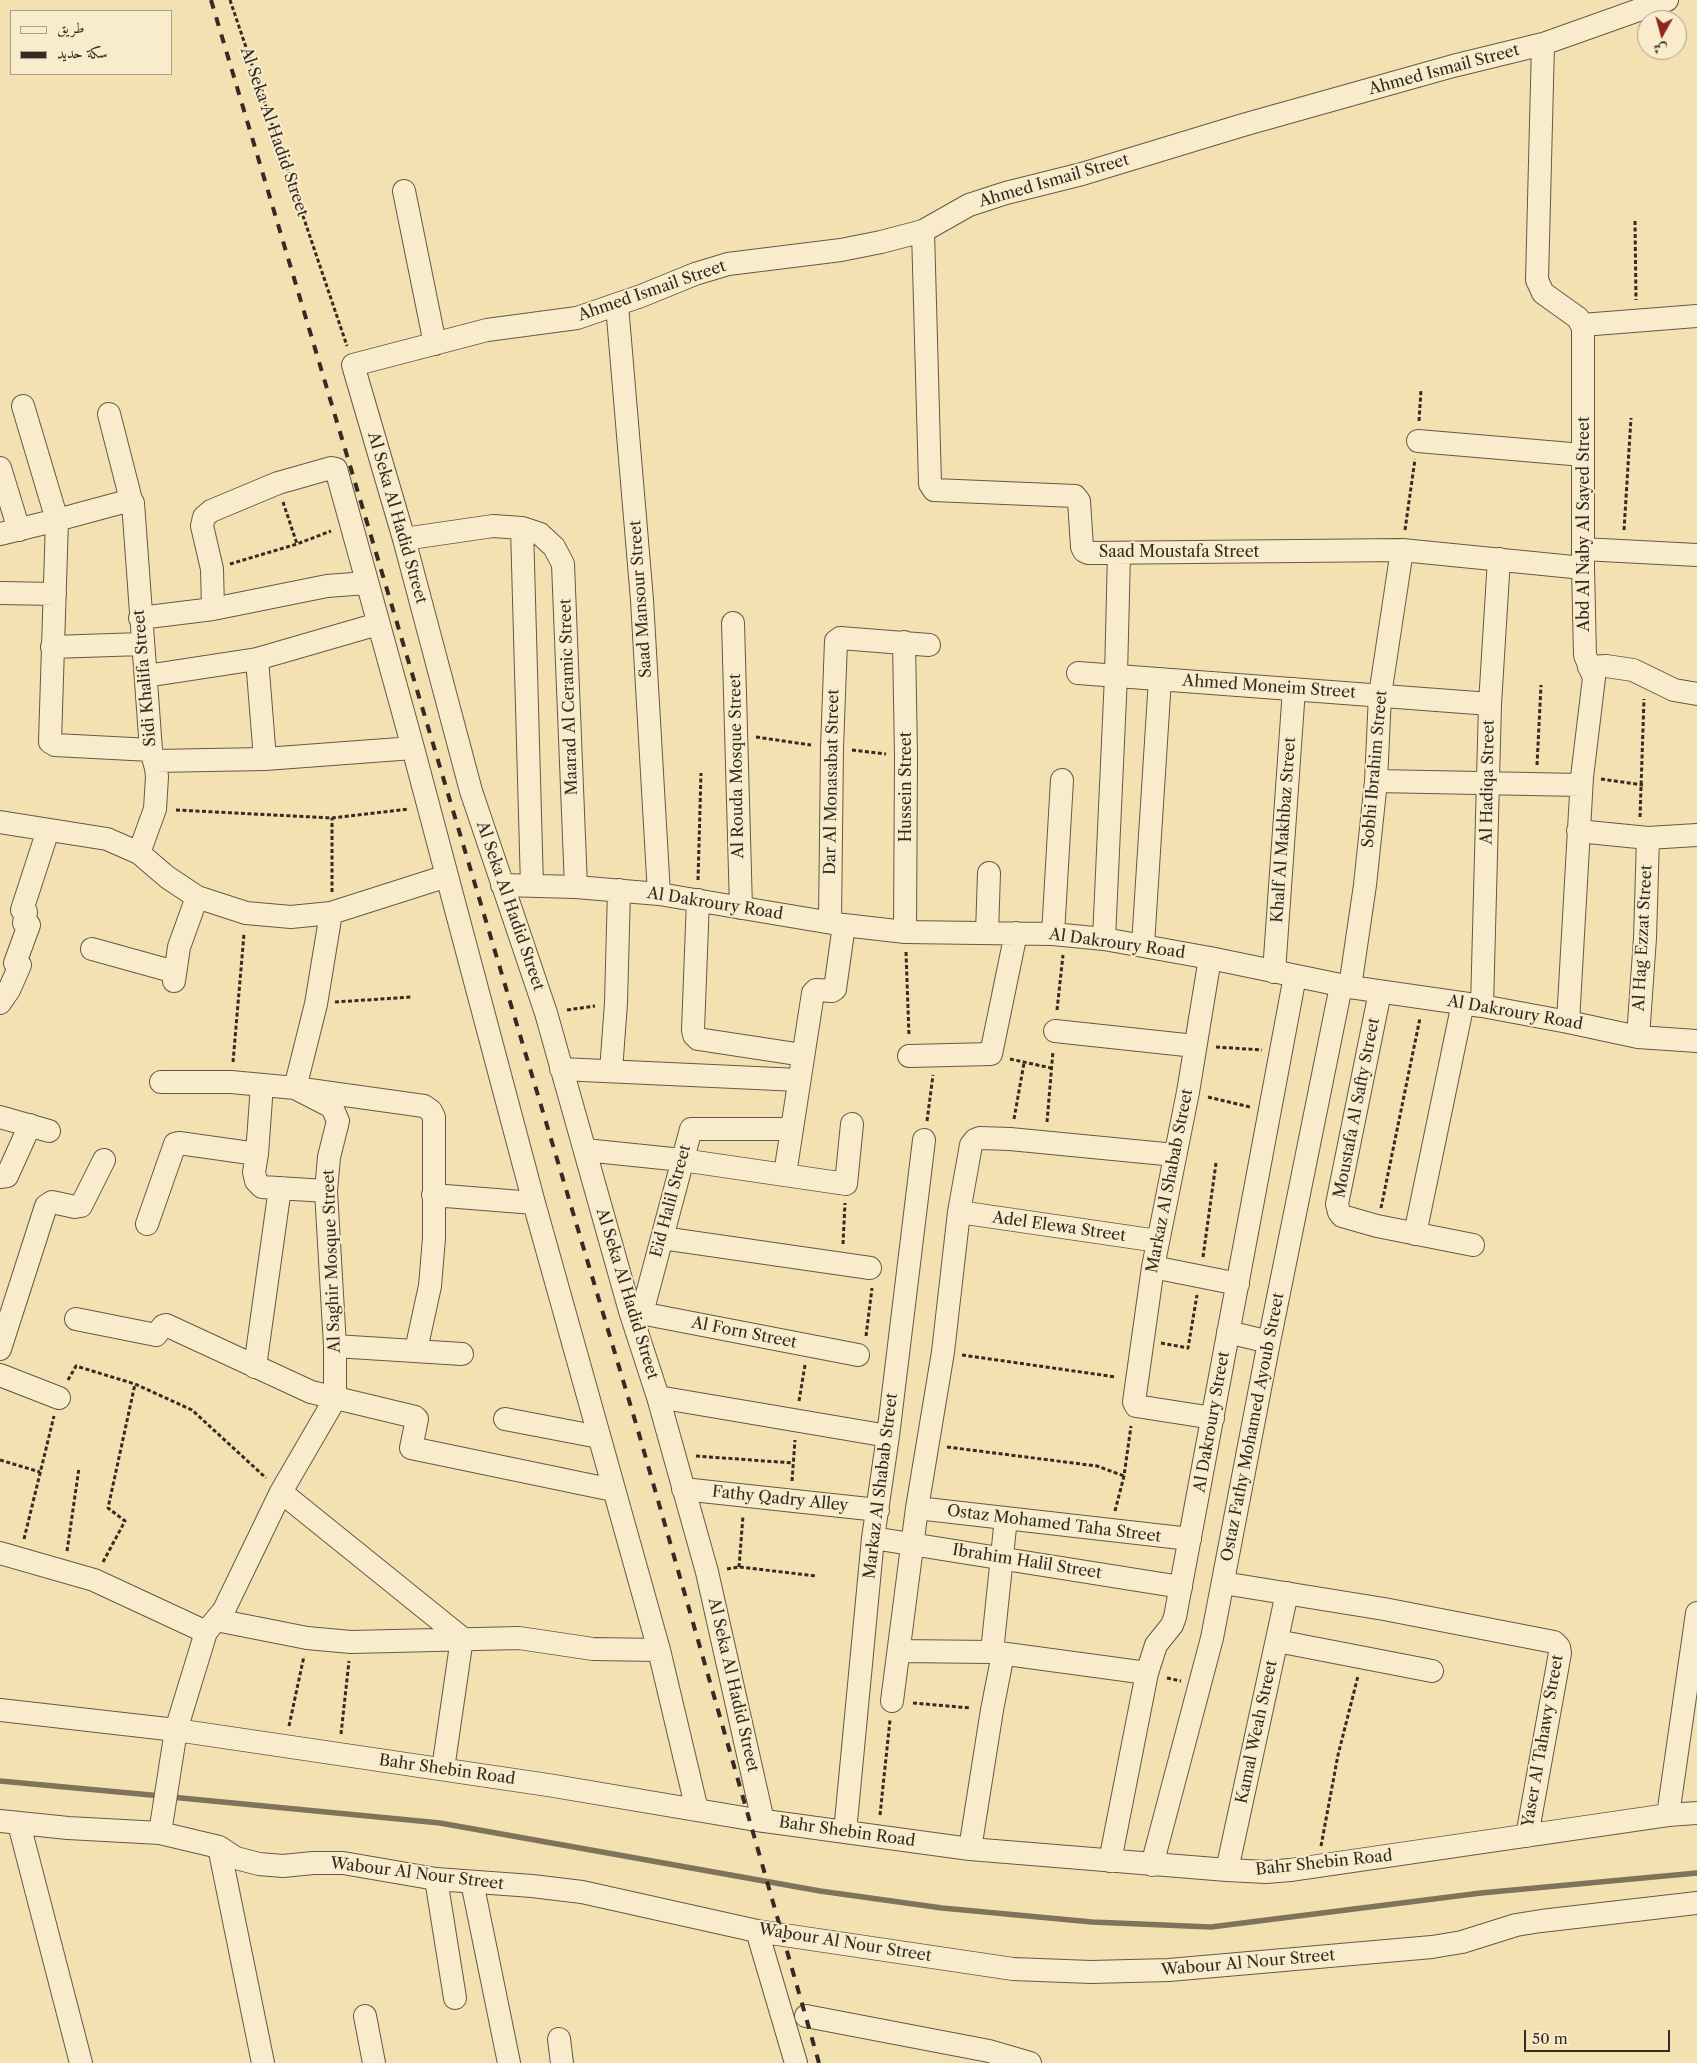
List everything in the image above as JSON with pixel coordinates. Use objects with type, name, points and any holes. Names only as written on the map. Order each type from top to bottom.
[{"type":"street","name":"Ahmed Ismail Street","points":[[354,366],[487,330],[577,318],[695,274],[728,264],[841,250],[923,231],[969,205],[1006,193],[1082,174],[1252,122],[1542,44],[1667,0]]},
{"type":"street","points":[[1542,44],[1536,280],[1543,294],[1578,318],[1582,325],[1636,319],[1697,316]]},
{"type":"street","points":[[404,191],[436,344]]},
{"type":"street","name":"Saad Moustafa Street","points":[[923,231],[931,486],[936,490],[1075,496],[1078,499],[1084,551],[1402,550],[1499,559],[1583,558],[1623,552],[1697,555]]},
{"type":"street","name":"Saad Mansour Street","points":[[616,305],[642,600],[659,894]]},
{"type":"street","name":"Abd Al Naby Al Sayed Street","points":[[1568,1022],[1581,781],[1594,678],[1585,655],[1583,558],[1584,331],[1582,325]]},
{"type":"street","name":"Al Seka Al Hadid Street","points":[[354,366],[404,540],[471,791],[546,1013],[585,1150],[636,1312],[673,1454],[707,1572],[763,1821]]},
{"type":"street","points":[[23,406],[57,520],[49,738],[52,744],[55,746],[153,755],[265,759],[413,748]]},
{"type":"street","name":"Sidi Khalifa Street","points":[[109,414],[133,503],[142,644],[153,755],[157,777],[155,809],[138,853]]},
{"type":"street","points":[[1418,441],[1583,456]]},
{"type":"street","points":[[0,468],[10,532],[131,500]]},
{"type":"street","points":[[214,609],[212,569],[202,526],[204,517],[211,511],[278,483],[332,468],[336,470],[413,748],[534,1203],[659,1650],[697,1810]]},
{"type":"street","points":[[404,540],[493,526],[522,528],[532,886]]},
{"type":"street","name":"Maarad Al Ceramic Street","points":[[522,528],[540,534],[554,547],[563,564],[576,887]]},
{"type":"street","name":"Sobhi Ibrahim Street","points":[[1345,986],[1365,885],[1376,781],[1380,695],[1402,550]]},
{"type":"street","points":[[1104,939],[1116,676],[1119,552]]},
{"type":"street","name":"Al Hadiqa Street","points":[[1415,1234],[1473,1005],[1499,559]]},
{"type":"street","points":[[140,618],[214,609],[328,586],[367,583]]},
{"type":"street","points":[[0,593],[55,594]]},
{"type":"street","name":"Al Rouda Mosque Street","points":[[733,623],[741,908]]},
{"type":"street","points":[[146,676],[257,659],[378,624]]},
{"type":"street","name":"Dar Al Monasabat Street","points":[[803,1055],[813,992],[816,990],[832,991],[835,989],[837,924],[832,748],[836,641],[840,638],[904,642]]},
{"type":"street","points":[[904,642],[929,645]]},
{"type":"street","name":"Hussein Street","points":[[904,642],[906,756],[905,932]]},
{"type":"street","points":[[52,647],[142,644]]},
{"type":"street","points":[[257,659],[265,759]]},
{"type":"street","points":[[1589,667],[1633,670],[1674,690],[1697,694]]},
{"type":"street","name":"Ahmed Moneim Street","points":[[1078,673],[1490,704]]},
{"type":"street","points":[[1143,945],[1160,680]]},
{"type":"street","name":"Khalf Al Makhbaz Street","points":[[1285,974],[1294,690]]},
{"type":"street","points":[[1059,934],[1062,780]]},
{"type":"street","points":[[1376,781],[1536,786],[1581,781]]},
{"type":"street","points":[[0,822],[106,839],[138,853],[167,877],[198,897],[246,913],[290,917],[332,913],[447,876]]},
{"type":"street","points":[[0,1003],[9,990],[20,965],[15,963],[29,925],[24,923],[26,912],[22,910],[48,830]]},
{"type":"street","points":[[1578,831],[1644,838],[1697,835]]},
{"type":"street","name":"Al Hag Ezzat Street","points":[[1638,1037],[1645,938],[1644,838]]},
{"type":"street","points":[[987,933],[988,873]]},
{"type":"street","name":"Al Dakroury Road","points":[[502,884],[576,887],[659,894],[837,924],[905,932],[1059,934],[1104,939],[1210,958],[1345,986],[1473,1005],[1638,1037],[1697,1041]]},
{"type":"street","points":[[612,1071],[619,890]]},
{"type":"street","points":[[92,949],[175,977],[179,947],[198,897]]},
{"type":"street","points":[[698,900],[694,1035],[698,1040],[803,1055],[785,1174]]},
{"type":"street","points":[[295,1088],[316,1004],[332,913]]},
{"type":"street","points":[[909,1056],[991,1054],[1016,933]]},
{"type":"street","name":"Markaz Al Shabab Street","points":[[1134,1404],[1158,1241],[1188,1092],[1210,958]]},
{"type":"street","name":"Al Dakroury Street","points":[[1110,1861],[1147,1673],[1156,1645],[1174,1621],[1181,1587],[1270,1111],[1283,1051],[1285,974]]},
{"type":"street","name":"Ostaz Fathy Mohamed Ayoub Street","points":[[1152,1865],[1201,1686],[1223,1583],[1269,1342],[1345,986]]},
{"type":"street","name":"Moustafa Al Safty Street","points":[[1377,1226],[1342,1216],[1337,1204],[1380,992]]},
{"type":"street","points":[[1055,1031],[1195,1046]]},
{"type":"street","points":[[561,1069],[799,1080]]},
{"type":"street","points":[[160,1082],[231,1082],[295,1088],[424,1106],[431,1111],[434,1117],[434,1238],[430,1286],[416,1350]]},
{"type":"street","points":[[262,1085],[254,1172],[256,1181],[262,1187],[326,1191]]},
{"type":"street","name":"Al Saghir Mosque Street","points":[[295,1088],[332,1107],[336,1114],[337,1129],[329,1157],[326,1191],[335,1346],[335,1399]]},
{"type":"street","points":[[0,1117],[39,1128],[7,1176],[0,1177]]},
{"type":"street","points":[[585,1150],[682,1160],[846,1184],[852,1124]]},
{"type":"street","name":"Eid Halil Street","points":[[636,1312],[662,1238],[682,1160],[693,1128],[792,1129]]},
{"type":"street","points":[[892,1702],[917,1508],[943,1352],[959,1212],[970,1145],[974,1140],[980,1138],[1010,1139],[1176,1155]]},
{"type":"street","name":"Markaz Al Shabab Street","points":[[845,1832],[873,1538],[888,1436],[924,1140]]},
{"type":"street","points":[[147,1224],[175,1144],[257,1154]]},
{"type":"street","points":[[0,1349],[46,1206],[52,1202],[75,1207],[81,1206],[104,1160]]},
{"type":"street","points":[[255,1367],[280,1188]]},
{"type":"street","points":[[433,1195],[534,1203]]},
{"type":"street","name":"Adel Elewa Street","points":[[959,1212],[1158,1241]]},
{"type":"street","points":[[1377,1226],[1473,1245]]},
{"type":"street","points":[[662,1238],[870,1268]]},
{"type":"street","points":[[1154,1267],[1238,1284]]},
{"type":"street","name":"Al Forn Street","points":[[636,1312],[858,1355]]},
{"type":"street","points":[[76,1319],[156,1335],[166,1325],[311,1392],[415,1417],[417,1419],[411,1448],[613,1490]]},
{"type":"street","points":[[1228,1332],[1269,1342]]},
{"type":"street","points":[[335,1346],[462,1354]]},
{"type":"street","points":[[0,1375],[59,1398]]},
{"type":"street","points":[[658,1397],[888,1436]]},
{"type":"street","points":[[162,1825],[176,1730],[211,1626],[224,1610],[281,1492],[335,1399]]},
{"type":"street","points":[[1134,1404],[1212,1418]]},
{"type":"street","points":[[504,1419],[599,1437]]},
{"type":"street","name":"Fathy Qadry Alley","points":[[683,1489],[878,1510]]},
{"type":"street","points":[[281,1492],[462,1638]]},
{"type":"street","name":"Ostaz Mohamed Taha Street","points":[[917,1508],[1190,1539]]},
{"type":"street","points":[[970,1849],[992,1710],[997,1653],[1001,1558],[1006,1518]]},
{"type":"street","name":"Ibrahim Halil Street","points":[[873,1538],[1181,1587]]},
{"type":"street","points":[[10,1556],[94,1580],[211,1626],[351,1642],[519,1638],[593,1649],[659,1650]]},
{"type":"street","points":[[1223,1583],[1287,1593]]},
{"type":"street","name":"Yaser Al Tahawy Street","points":[[1287,1593],[1384,1609],[1554,1642],[1559,1647],[1560,1653],[1527,1836]]},
{"type":"street","name":"Kamal Weah Street","points":[[1227,1870],[1287,1593]]},
{"type":"street","points":[[1668,1815],[1697,1613]]},
{"type":"street","points":[[443,1769],[462,1638]]},
{"type":"street","points":[[1277,1640],[1432,1671]]},
{"type":"street","points":[[899,1651],[997,1653],[1147,1673]]},
{"type":"street","name":"Bahr Shebin Road","points":[[0,1710],[176,1730],[443,1769],[763,1821],[970,1849],[1227,1870],[1266,1872],[1317,1866],[1668,1815],[1697,1813]]},
{"type":"street","points":[[10,1822],[81,2063]]},
{"type":"street","name":"Wabour Al Nour Street","points":[[10,1822],[162,1825],[219,1847],[236,1858],[259,1864],[283,1866],[343,1863],[436,1879],[532,1886],[582,1892],[757,1931],[1013,1969],[1091,1972],[1169,1970],[1432,1947],[1462,1942],[1516,1926],[1541,1921],[1697,1903]]},
{"type":"street","points":[[219,1847],[263,2063]]},
{"type":"street","points":[[436,1879],[454,1998]]},
{"type":"street","points":[[472,1882],[509,2063]]},
{"type":"street","points":[[757,1931],[796,2063]]},
{"type":"street","points":[[365,2016],[374,2063]]},
{"type":"street","points":[[806,2016],[989,2052],[1030,2063]]},
{"type":"street","points":[[559,2039],[562,2063]]},
{"type":"path","name":"Al Seka Al Hadid Street","points":[[230,0],[354,366]]},
{"type":"path","points":[[1635,221],[1636,319]]},
{"type":"path","points":[[1402,550],[1418,441],[1421,390]]},
{"type":"path","points":[[1623,552],[1631,418]]},
{"type":"path","points":[[278,483],[297,544]]},
{"type":"path","points":[[212,569],[297,544],[350,524]]},
{"type":"path","points":[[1644,838],[1645,676]]},
{"type":"path","points":[[1536,786],[1540,685]]},
{"type":"path","points":[[736,734],[832,748],[906,756]]},
{"type":"path","points":[[698,900],[701,773]]},
{"type":"path","points":[[1581,781],[1643,785]]},
{"type":"path","points":[[155,809],[332,818],[399,812],[427,804]]},
{"type":"path","points":[[332,818],[332,913]]},
{"type":"path","points":[[231,1082],[246,913]]},
{"type":"path","points":[[905,932],[909,1056]]},
{"type":"path","points":[[1055,1031],[1059,934]]},
{"type":"path","points":[[316,1004],[412,997]]},
{"type":"path","points":[[1377,1226],[1424,998]]},
{"type":"path","points":[[546,1013],[616,1003]]},
{"type":"path","points":[[1195,1046],[1283,1051]]},
{"type":"path","points":[[924,1140],[936,1055]]},
{"type":"path","points":[[1010,1139],[1024,1063],[1051,1068],[1045,1143]]},
{"type":"path","points":[[1188,1092],[1270,1111]]},
{"type":"path","points":[[842,1264],[846,1184]]},
{"type":"path","points":[[858,1355],[864,1351],[874,1277],[870,1268]]},
{"type":"path","points":[[796,1420],[808,1345]]},
{"type":"path","points":[[943,1352],[1137,1381]]},
{"type":"path","points":[[10,1556],[40,1472],[59,1398],[76,1366],[135,1384],[192,1410],[281,1492]]},
{"type":"path","points":[[94,1580],[125,1521],[108,1508],[135,1384]]},
{"type":"path","points":[[1110,1531],[1124,1476],[1134,1404]]},
{"type":"path","points":[[927,1444],[1097,1466],[1124,1476]]},
{"type":"path","points":[[673,1454],[793,1463]]},
{"type":"path","points":[[0,1460],[40,1472]]},
{"type":"path","points":[[65,1572],[79,1468]]},
{"type":"path","points":[[744,1495],[739,1567],[816,1576]]},
{"type":"path","points":[[285,1746],[307,1638]]},
{"type":"path","points":[[339,1755],[351,1642]]},
{"type":"path","points":[[1317,1866],[1338,1755],[1363,1658]]},
{"type":"path","points":[[1147,1673],[1201,1686]]},
{"type":"path","points":[[878,1836],[892,1702],[992,1710]]},
{"type":"waterway","points":[[0,1781],[162,1796]]},
{"type":"waterway","points":[[171,1797],[440,1823],[820,1891],[942,1908],[1092,1922],[1211,1927],[1481,1893],[1697,1873]]},
{"type":"railway","points":[[211,0],[637,1427],[819,2063]]}]
